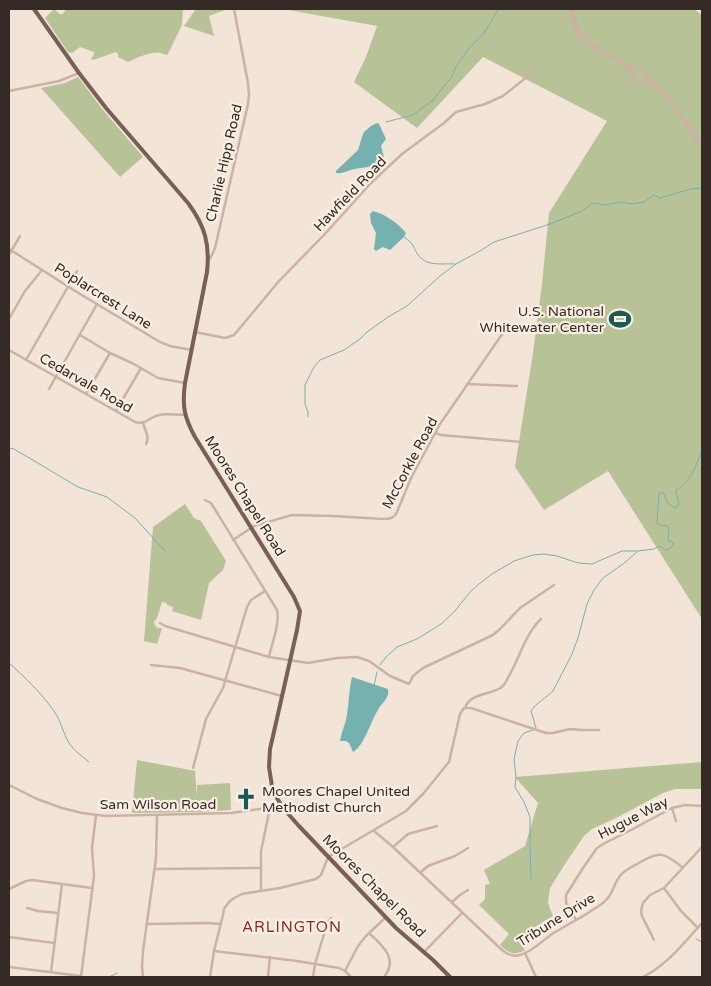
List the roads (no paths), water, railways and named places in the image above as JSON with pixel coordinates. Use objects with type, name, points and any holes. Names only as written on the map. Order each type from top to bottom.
[{"type":"main road","name":"Moores Chapel Road","points":[[34,9],[106,108],[194,210],[201,222],[205,235],[208,261],[185,384],[183,401],[185,415],[195,437],[299,607],[299,618],[269,760],[272,786],[282,806],[298,826],[404,935],[450,977]]},
{"type":"street","name":"Charlie Hipp Road","points":[[208,261],[215,248],[249,95],[234,9]]},
{"type":"street","points":[[571,9],[583,36],[634,68],[642,68],[645,71],[643,79],[635,80],[632,76],[634,68]]},
{"type":"street","points":[[571,9],[571,18],[580,37],[587,44],[632,72]]},
{"type":"street","name":"Hawfield Road","points":[[195,332],[225,338],[235,334],[279,281],[371,183],[402,154],[458,111],[485,104],[504,96],[528,76],[532,70]]},
{"type":"street","points":[[9,91],[59,81],[79,73]]},
{"type":"street","points":[[645,76],[665,92],[702,144]]},
{"type":"street","points":[[643,79],[649,82],[670,103],[702,150]]},
{"type":"street","points":[[9,255],[10,250],[20,236]]},
{"type":"street","name":"Poplarcrest Lane","points":[[10,250],[160,342],[192,350]]},
{"type":"street","points":[[9,319],[25,291],[42,270]]},
{"type":"street","points":[[26,360],[77,271]]},
{"type":"street","points":[[49,390],[97,304]]},
{"type":"street","name":"McCorkle Road","points":[[233,540],[251,528],[285,516],[297,514],[387,520],[392,518],[397,512],[411,478],[435,433],[504,330]]},
{"type":"street","points":[[80,335],[158,378],[185,384]]},
{"type":"street","name":"Cedarvale Road","points":[[9,350],[136,422],[143,423],[159,415],[185,415]]},
{"type":"street","points":[[86,394],[110,353]]},
{"type":"street","points":[[116,412],[141,368]]},
{"type":"street","points":[[467,384],[517,386]]},
{"type":"street","points":[[143,423],[148,437],[146,444]]},
{"type":"street","points":[[435,433],[521,442]]},
{"type":"street","points":[[206,500],[211,503],[278,614],[269,657]]},
{"type":"street","points":[[160,623],[164,626],[269,657],[301,663],[357,657],[369,661],[390,676],[410,684],[413,676],[423,668],[493,635],[520,608],[554,585]]},
{"type":"street","points":[[193,768],[207,716],[222,690],[248,605],[254,598],[265,591]]},
{"type":"street","points":[[210,977],[224,909],[231,900],[242,894],[280,888],[316,879],[321,875],[328,857],[413,805],[449,762],[460,714],[465,705],[474,698],[502,687],[516,663],[528,636],[541,619]]},
{"type":"street","points":[[151,665],[180,668],[282,696]]},
{"type":"street","points":[[465,708],[471,708],[546,733],[570,729],[599,730]]},
{"type":"street","name":"Sam Wilson Road","points":[[9,785],[52,805],[76,812],[122,817],[231,813],[282,806]]},
{"type":"street","name":"Hugue Way","points":[[576,920],[566,903],[566,895],[598,848],[672,808],[685,805],[702,806]]},
{"type":"street","points":[[261,891],[261,851],[270,808]]},
{"type":"street","points":[[672,808],[676,821]]},
{"type":"street","points":[[9,967],[81,977],[94,876],[92,848],[96,815]]},
{"type":"street","points":[[143,977],[142,966],[158,845],[157,816]]},
{"type":"street","points":[[393,847],[408,834],[437,826]]},
{"type":"street","name":"Tribune Drive","points":[[374,830],[505,953],[516,956],[525,953],[606,900],[617,880],[624,872],[649,857],[659,854],[666,856],[682,867]]},
{"type":"street","points":[[654,940],[641,911],[643,903],[647,898],[664,888],[702,847]]},
{"type":"street","points":[[420,872],[428,866],[454,856],[468,848]]},
{"type":"street","points":[[155,869],[260,868]]},
{"type":"street","points":[[9,888],[26,880],[92,888]]},
{"type":"street","points":[[51,972],[62,884]]},
{"type":"street","points":[[664,888],[681,911],[698,928]]},
{"type":"street","points":[[452,902],[468,890]]},
{"type":"street","points":[[28,908],[58,914]]},
{"type":"street","points":[[424,952],[462,913]]},
{"type":"street","points":[[345,971],[358,946],[386,917]]},
{"type":"street","points":[[313,977],[326,924],[331,918]]},
{"type":"street","points":[[643,977],[664,963],[702,923]]},
{"type":"street","points":[[147,924],[220,924]]},
{"type":"street","points":[[369,933],[385,949],[389,957],[390,966],[384,977]]},
{"type":"street","points":[[9,937],[54,943]]},
{"type":"street","points":[[214,951],[270,957],[339,968],[350,977]]},
{"type":"street","points":[[525,953],[536,977]]},
{"type":"street","points":[[268,977],[270,957]]},
{"type":"water","points":[[377,123],[386,139],[381,146],[384,157],[383,161],[376,165],[336,173],[358,150],[364,132]]},
{"type":"water","points":[[373,211],[391,219],[406,233],[390,250],[383,247],[376,251],[374,249],[376,233],[371,223],[370,214]]},
{"type":"water","points":[[352,677],[388,689],[388,696],[375,715],[361,744],[353,752],[349,743],[340,741],[346,718]]},
{"type":"waterway","points":[[386,122],[413,115],[432,101],[451,78],[457,65],[469,48],[483,34],[498,9]]},
{"type":"waterway","points":[[308,417],[305,404],[305,385],[314,367],[320,360],[344,350],[388,317],[407,306],[456,264],[494,242],[550,224],[582,211],[592,203],[605,205],[621,202],[632,204],[644,202],[654,195],[660,198],[691,189],[702,188]]},
{"type":"waterway","points":[[404,237],[412,244],[419,256],[427,262],[455,264]]},
{"type":"waterway","points":[[9,448],[14,449],[78,487],[107,497],[135,518],[165,551]]},
{"type":"waterway","points":[[380,665],[397,647],[417,639],[441,624],[479,584],[514,561],[533,555],[544,554],[578,563],[592,564],[622,551],[654,549],[659,546],[666,550],[670,549],[674,543],[668,540],[669,529],[667,526],[657,523],[659,494],[663,492],[667,502],[674,508],[678,506],[676,490],[689,478],[702,450]]},
{"type":"waterway","points":[[536,728],[531,711],[553,691],[572,654],[587,604],[594,590],[603,578],[637,552]]},
{"type":"waterway","points":[[9,663],[49,704],[69,743],[89,762]]},
{"type":"waterway","points":[[374,686],[377,672]]},
{"type":"waterway","points":[[531,879],[530,817],[515,787],[514,759],[518,741],[524,733],[533,730]]},
{"type":"waterway","points":[[696,939],[702,942]]},
{"type":"waterway","points":[[109,977],[117,973]]},
{"type":"place","name":"U.S. National Whitewater Center","points":[[620,319]]},
{"type":"place","name":"Moores Chapel United Methodist Church","points":[[246,799]]},
{"type":"district","name":"ARLINGTON","points":[[292,927]]}]
